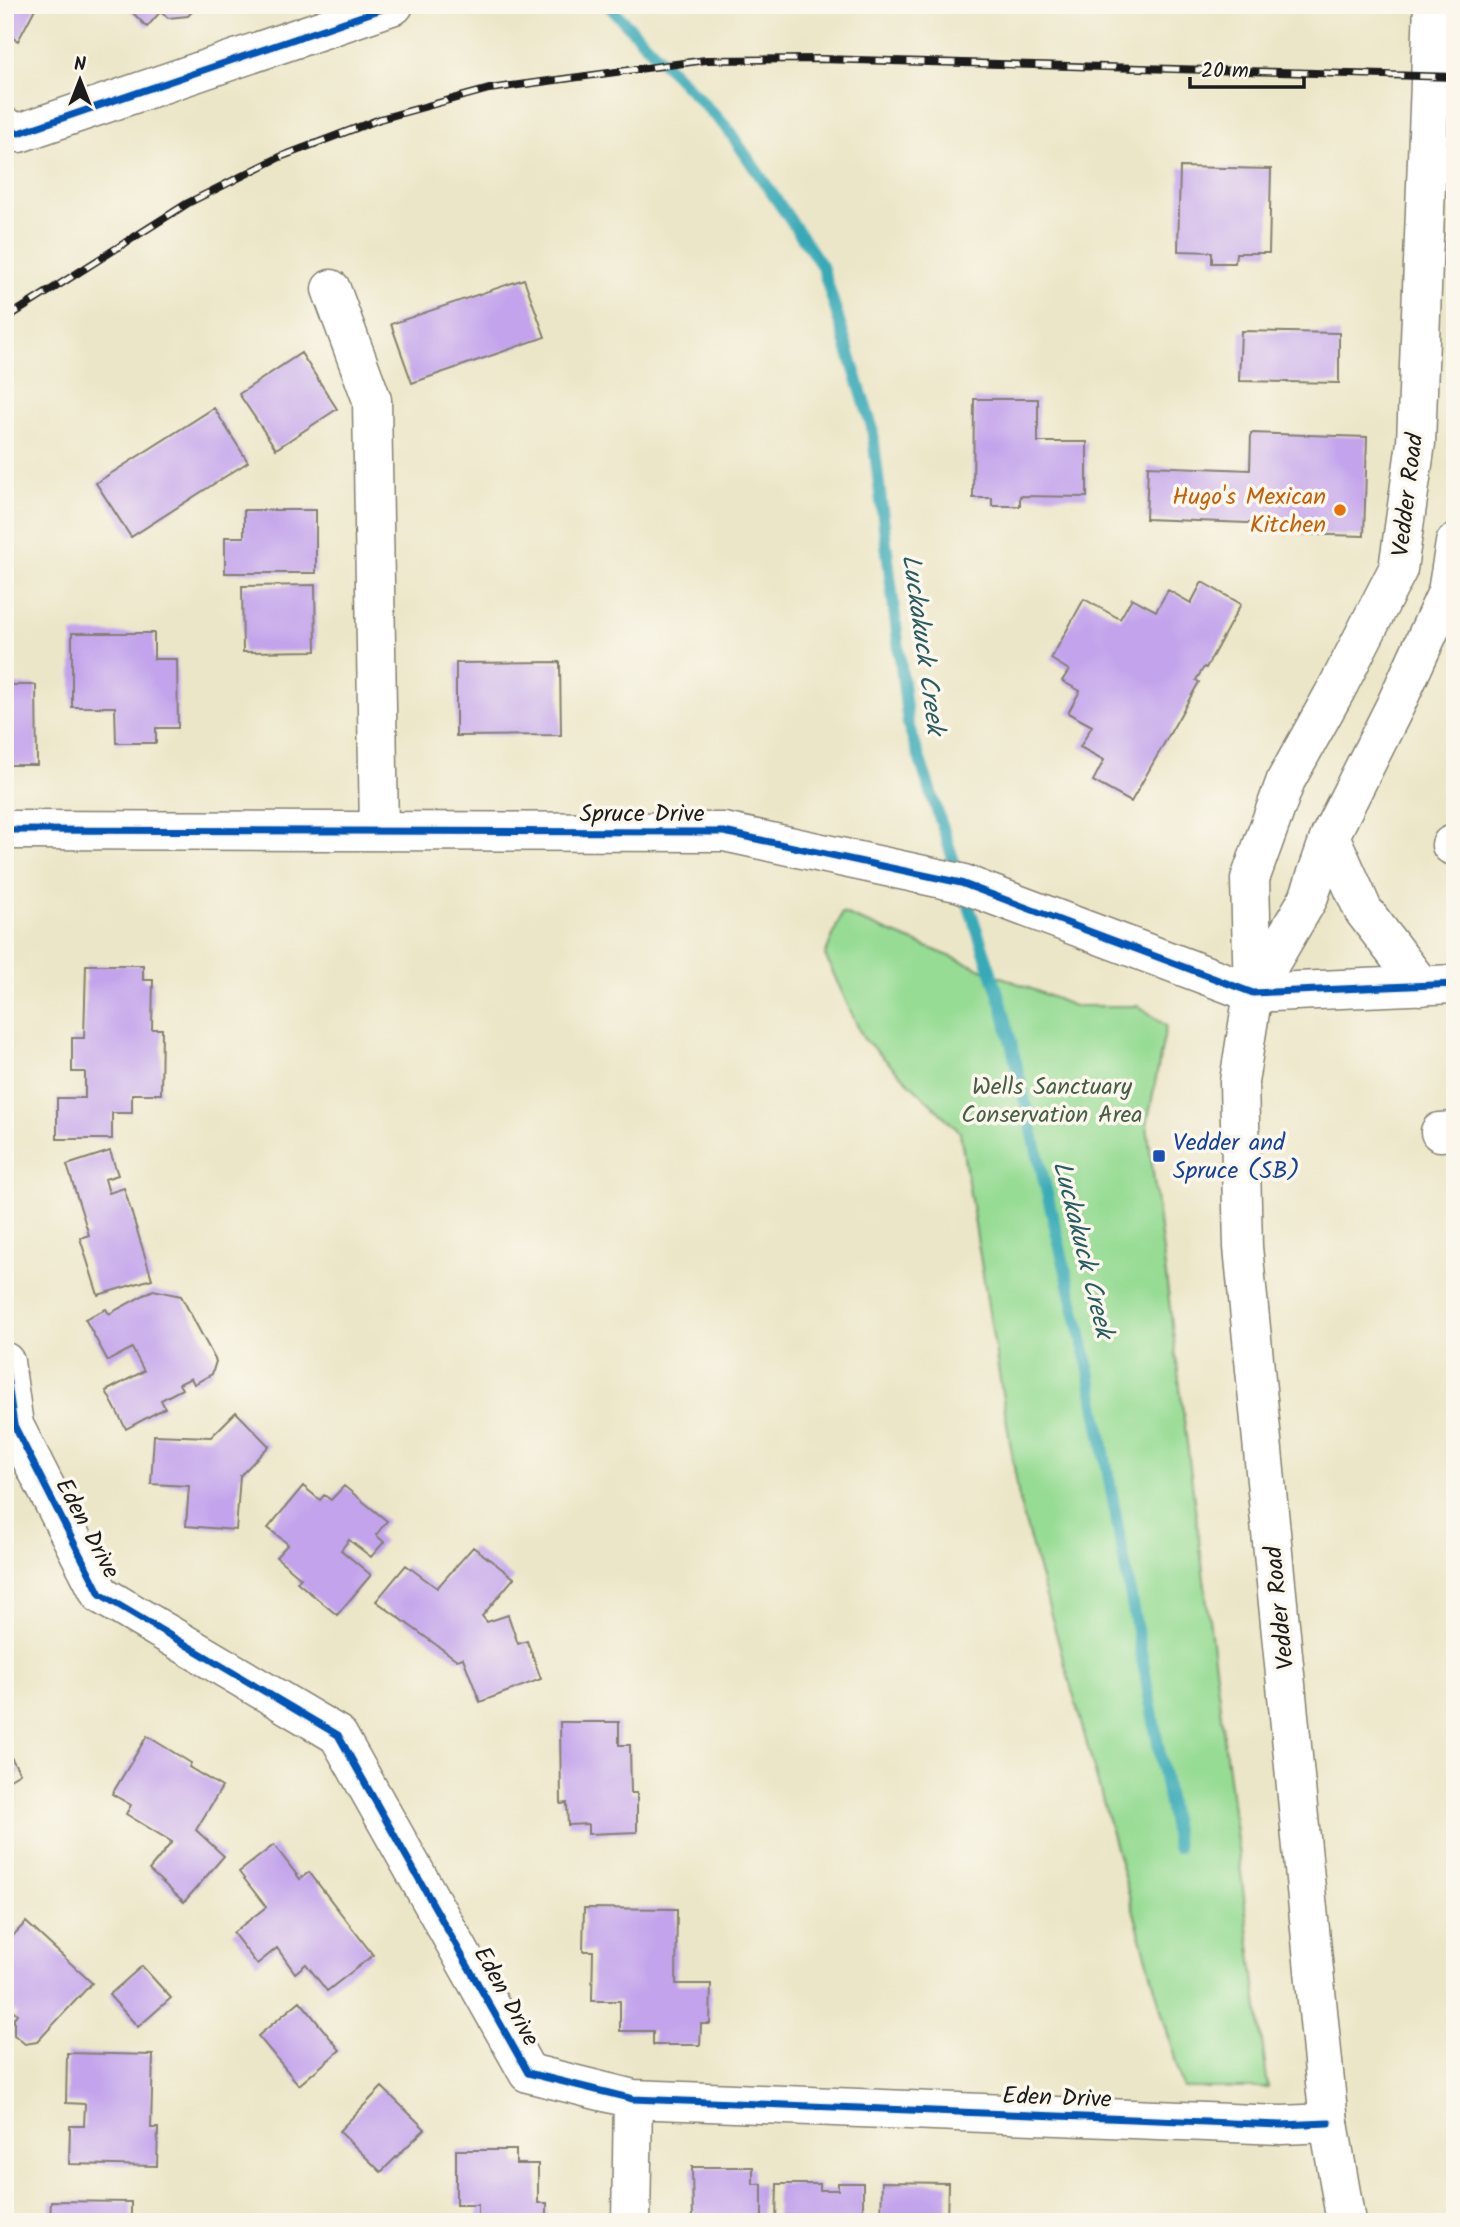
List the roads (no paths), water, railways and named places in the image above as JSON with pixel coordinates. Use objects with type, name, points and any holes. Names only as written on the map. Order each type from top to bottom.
[{"type":"street","points":[[5,127],[19,133],[394,5]]},
{"type":"street","name":"Vedder Road","points":[[1346,2222],[1329,2123],[1244,1247],[1239,1082],[1254,993],[1250,879],[1286,780],[1398,569],[1416,443],[1433,5]]},
{"type":"street","points":[[331,289],[372,400],[379,831]]},
{"type":"street","name":"Vedder Road","points":[[1254,993],[1308,899],[1330,836],[1447,592],[1455,543]]},
{"type":"street","name":"Spruce Drive","points":[[5,830],[724,832],[961,883],[1254,993]]},
{"type":"street","points":[[1330,836],[1363,910],[1438,985]]},
{"type":"street","points":[[1254,993],[1438,985]]},
{"type":"street","name":"Eden Drive","points":[[5,1362],[14,1425],[100,1594],[338,1735],[528,2073],[633,2099],[1281,2125],[1329,2123]]},
{"type":"street","points":[[631,2222],[633,2099]]},
{"type":"waterway","name":"Luckakuck Creek","points":[[608,5],[727,128],[822,266],[872,427],[908,724],[1002,1005],[1087,1360],[1177,1847]]},
{"type":"railway","points":[[5,319],[188,203],[280,157],[380,119],[489,89],[706,60],[820,59],[1455,77]]},
{"type":"place","name":"Hugo's Mexican Kitchen","points":[[1340,510]]},
{"type":"place","name":"Vedder and Spruce (SB)","points":[[1159,1156]]},
{"type":"park label","name":"Wells Sanctuary Conservation Area","points":[[1052,1100]]}]
